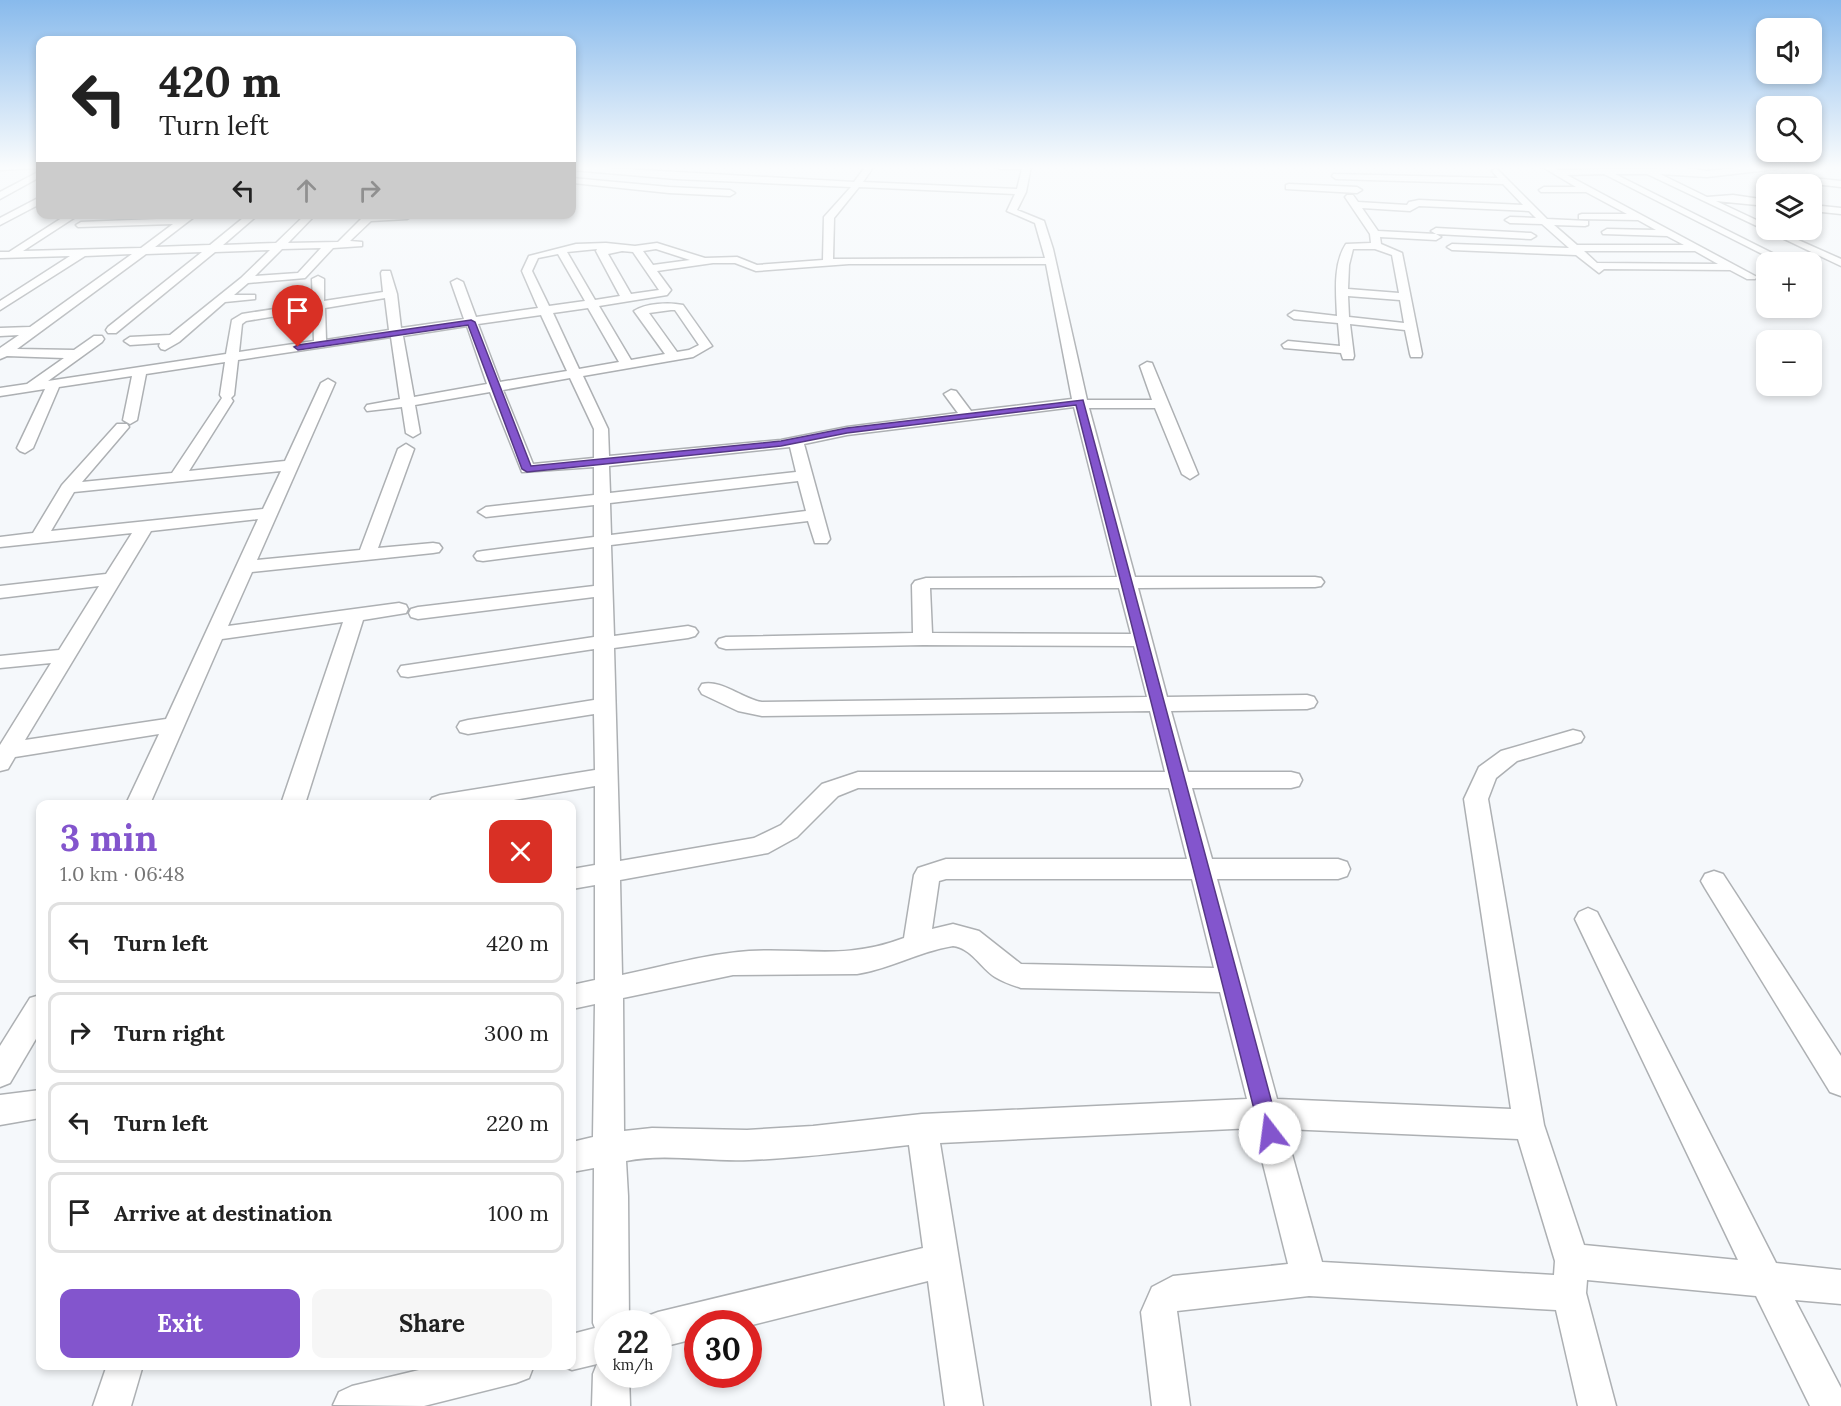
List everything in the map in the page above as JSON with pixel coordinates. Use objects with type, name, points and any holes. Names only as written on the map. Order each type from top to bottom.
[{"type":"street","points":[[3,257],[47,232]]},
{"type":"street","points":[[50,253],[83,232]]},
{"type":"street","points":[[1,353],[171,232]]},
{"type":"street","points":[[112,330],[234,232]]},
{"type":"street","points":[[130,340],[170,342],[245,280],[294,232]]},
{"type":"street","points":[[245,280],[301,276],[352,232]]},
{"type":"street","points":[[828,263],[829,232]]},
{"type":"street","points":[[1042,232],[1080,403],[1200,870],[1309,1279]]},
{"type":"street","points":[[1373,232],[1375,240],[1397,253],[1416,354]]},
{"type":"street","points":[[1557,232],[1596,268],[1732,267],[1753,272]]},
{"type":"street","points":[[1607,232],[1671,233],[1732,267]]},
{"type":"street","points":[[1724,232],[1765,252]]},
{"type":"street","points":[[1288,345],[1347,353],[1342,278],[1346,249],[1350,246],[1375,240],[1436,234],[1563,237]]},
{"type":"street","points":[[1791,240],[1841,264]]},
{"type":"street","points":[[3,257],[50,253],[358,244]]},
{"type":"street","points":[[274,278],[308,245]]},
{"type":"street","points":[[611,1310],[612,1196],[609,1149],[607,776],[601,429],[527,271],[534,256],[561,250],[606,246],[635,249],[650,269],[663,279],[665,290],[634,308]]},
{"type":"street","points":[[673,356],[634,308],[601,251],[657,246],[704,261]]},
{"type":"street","points":[[1452,247],[1577,250],[1699,248]]},
{"type":"street","points":[[561,250],[594,304],[606,316],[626,363]]},
{"type":"street","points":[[0,306],[83,252]]},
{"type":"street","points":[[650,269],[704,261],[736,260],[756,268]]},
{"type":"street","points":[[720,272],[896,260],[1050,261]]},
{"type":"street","points":[[1822,265],[1841,264]]},
{"type":"street","points":[[387,273],[413,433]]},
{"type":"street","points":[[318,279],[320,344]]},
{"type":"street","points":[[457,282],[527,469],[796,442],[847,430],[1080,403],[1160,404]]},
{"type":"street","points":[[1343,292],[1405,297]]},
{"type":"street","points":[[177,477],[226,398],[236,323],[242,318],[390,294]]},
{"type":"street","points":[[223,298],[250,297]]},
{"type":"street","points":[[0,392],[144,366],[233,357],[594,304],[634,308],[671,306],[679,308],[706,346],[693,353],[372,408]]},
{"type":"street","points":[[1294,315],[1410,327]]},
{"type":"street","points":[[0,332],[34,331]]},
{"type":"street","points":[[29,388],[98,339]]},
{"type":"street","points":[[1,353],[76,354]]},
{"type":"street","points":[[39,538],[68,488],[126,423],[144,366]]},
{"type":"street","points":[[1147,366],[1160,404],[1190,474]]},
{"type":"street","points":[[140,800],[328,383]]},
{"type":"street","points":[[25,448],[54,384]]},
{"type":"street","points":[[951,394],[967,416]]},
{"type":"street","points":[[796,442],[821,538]]},
{"type":"street","points":[[368,554],[406,449]]},
{"type":"street","points":[[68,488],[291,465]]},
{"type":"street","points":[[486,512],[805,476]]},
{"type":"street","points":[[0,542],[269,513]]},
{"type":"street","points":[[483,556],[815,515]]},
{"type":"street","points":[[4,756],[145,526]]},
{"type":"street","points":[[245,567],[433,548]]},
{"type":"street","points":[[0,592],[113,579]]},
{"type":"street","points":[[923,639],[923,584],[1315,582]]},
{"type":"street","points":[[215,634],[354,615],[604,590]]},
{"type":"street","points":[[294,800],[354,615]]},
{"type":"street","points":[[408,671],[688,632]]},
{"type":"street","points":[[726,643],[923,639],[1141,640]]},
{"type":"street","points":[[0,662],[66,655]]},
{"type":"street","points":[[709,689],[744,706],[762,709],[1306,702]]},
{"type":"street","points":[[468,727],[606,705]]},
{"type":"street","points":[[4,756],[173,725]]},
{"type":"street","points":[[1573,737],[1509,756],[1487,773],[1476,799],[1529,1125],[1570,1277],[1597,1406]]},
{"type":"street","points":[[464,800],[607,776]]},
{"type":"street","points":[[576,878],[759,846],[789,831],[831,790],[858,780],[1177,782],[1291,780]]},
{"type":"street","points":[[916,946],[927,875],[946,869],[1338,869]]},
{"type":"street","points":[[1714,881],[1841,1082]]},
{"type":"street","points":[[1588,919],[1830,1406]]},
{"type":"street","points":[[576,996],[759,960],[862,962],[946,936],[962,936],[1004,970],[1021,976],[1230,980]]},
{"type":"street","points":[[0,1073],[36,1013]]},
{"type":"street","points":[[0,1110],[36,1105]]},
{"type":"street","points":[[576,1156],[652,1143],[747,1145],[813,1142],[922,1129],[1265,1113],[1529,1125]]},
{"type":"street","points":[[922,1129],[964,1406]]},
{"type":"street","points":[[672,1327],[942,1261]]},
{"type":"street","points":[[1171,1406],[1159,1312],[1164,1299],[1173,1293],[1309,1279],[1570,1277],[1766,1280],[1841,1287]]},
{"type":"street","points":[[576,1351],[594,1346]]},
{"type":"street","points":[[112,1406],[123,1370]]},
{"type":"street","points":[[352,1405],[496,1370]]},
{"type":"street","points":[[611,1388],[611,1406]]},
{"type":"route","points":[[298,347],[471,322],[527,469],[781,444],[847,430],[1080,402],[1270,1133]]}]
